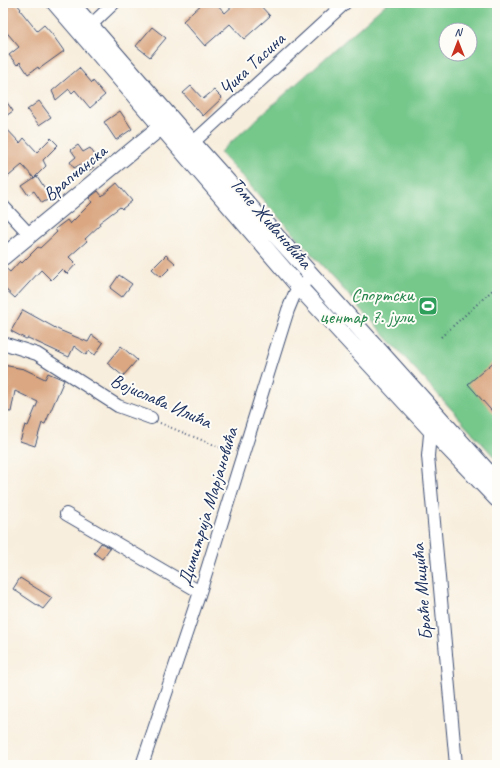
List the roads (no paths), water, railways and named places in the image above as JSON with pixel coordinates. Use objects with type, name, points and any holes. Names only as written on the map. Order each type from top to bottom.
[{"type":"main road","name":"Томе Живановића","points":[[55,3],[188,147],[312,276],[497,499]]},
{"type":"main road","name":"Томе Живановића","points":[[70,3],[166,122]]},
{"type":"main road","name":"Врапчанска","points":[[3,257],[166,122]]},
{"type":"main road","name":"Томе Живановића","points":[[188,147],[300,287],[436,425],[497,482]]},
{"type":"street","points":[[90,26],[114,3]]},
{"type":"street","name":"Чика Тасина","points":[[188,147],[345,3]]},
{"type":"street","points":[[3,206],[30,235]]},
{"type":"street","name":"Димитрија Марјановића","points":[[145,762],[288,310],[295,294],[312,276]]},
{"type":"street","name":"Војислава Илића","points":[[3,343],[37,354],[118,406],[151,418]]},
{"type":"street","name":"Браће Мицића","points":[[436,425],[428,439],[428,456],[456,765]]},
{"type":"street","points":[[66,514],[200,592]]},
{"type":"place","name":"Спортски центар 7. јули","points":[[428,306]]}]
